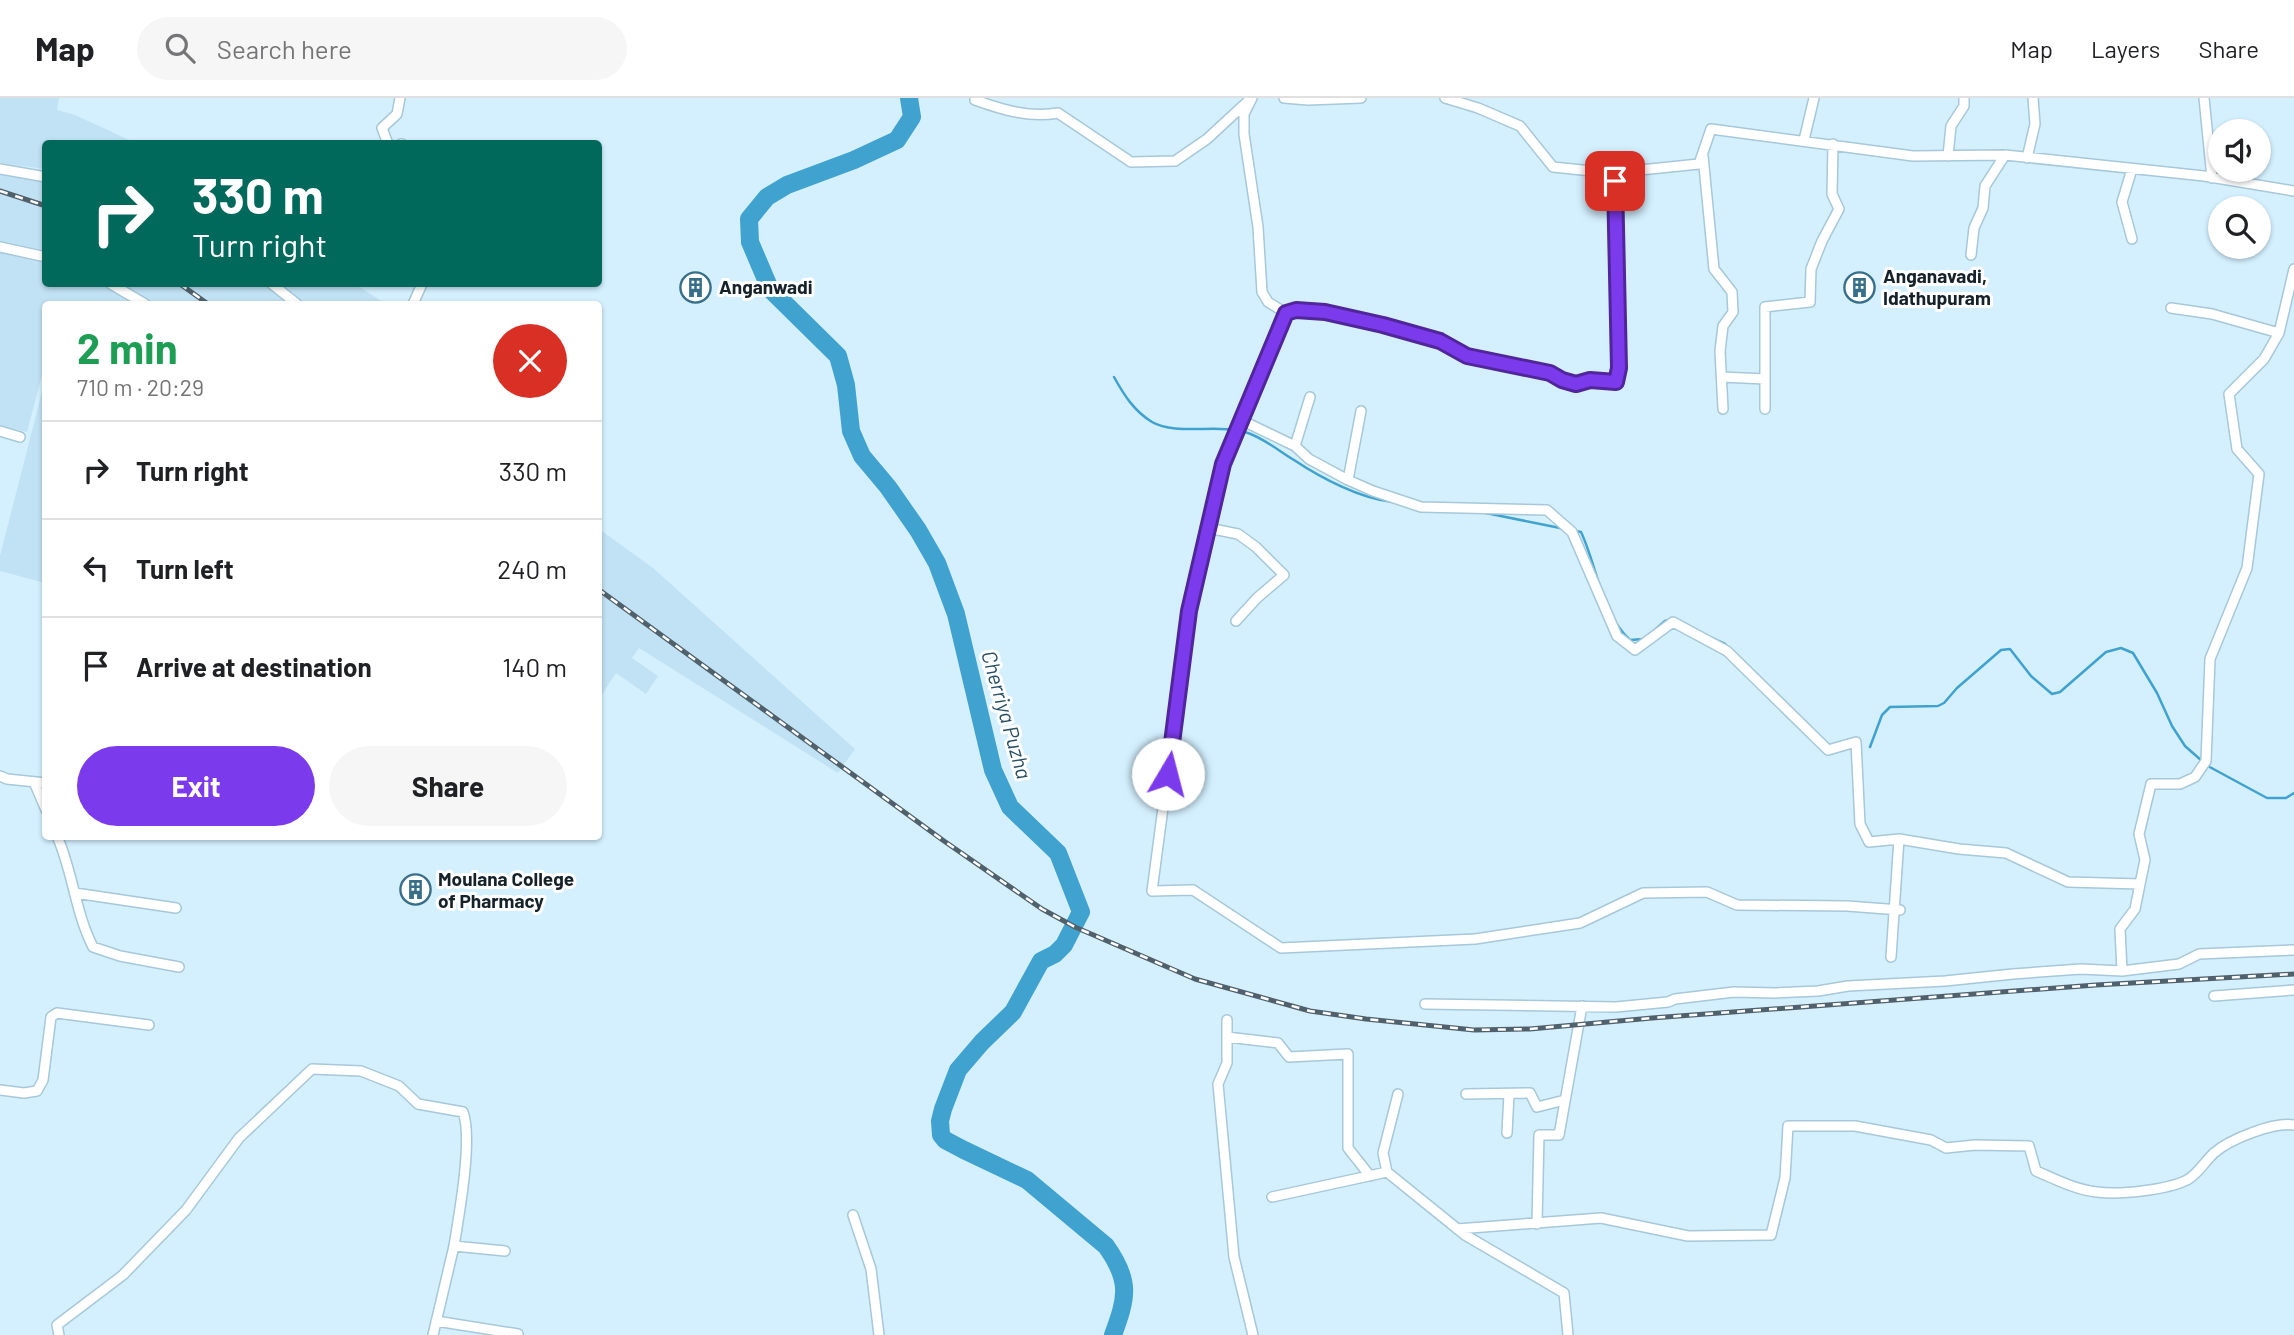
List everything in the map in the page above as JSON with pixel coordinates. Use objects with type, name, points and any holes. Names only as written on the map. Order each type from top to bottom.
[{"type":"street","points":[[386,140],[382,128],[397,114],[400,98]]},
{"type":"street","points":[[975,98],[1004,110],[1039,117],[1058,113],[1131,162],[1175,161],[1207,139],[1252,98]]},
{"type":"street","points":[[1252,98],[1244,114],[1244,134],[1258,227],[1262,292],[1268,302],[1286,313],[1296,310],[1325,312],[1383,325],[1440,341],[1467,356],[1550,373],[1576,384],[1590,380],[1616,382],[1619,368],[1616,173]]},
{"type":"street","points":[[1284,98],[1361,98]]},
{"type":"street","points":[[1445,98],[1478,108],[1520,126],[1553,167],[1616,173],[1699,164],[1711,129],[1913,156],[2004,155],[2208,178]]},
{"type":"street","points":[[1804,140],[1814,98]]},
{"type":"street","points":[[1948,156],[1951,126],[1964,106],[1964,98]]},
{"type":"street","points":[[2026,158],[2035,124],[2033,98]]},
{"type":"street","points":[[2204,98],[2208,138]]},
{"type":"street","points":[[1765,409],[1765,307],[1810,302],[1811,269],[1839,209],[1832,194],[1833,144]]},
{"type":"street","points":[[1703,154],[1714,269],[1732,292],[1733,312],[1723,326],[1720,351],[1723,409]]},
{"type":"street","points":[[1971,255],[1974,228],[1983,208],[1985,186],[2004,155]]},
{"type":"street","points":[[0,169],[42,176]]},
{"type":"street","points":[[2132,169],[2122,202],[2132,239]]},
{"type":"street","points":[[2237,182],[2294,191]]},
{"type":"street","points":[[0,247],[42,256]]},
{"type":"street","points":[[2122,971],[2120,929],[2135,909],[2145,860],[2139,834],[2151,785],[2180,784],[2196,777],[2206,761],[2210,659],[2247,568],[2259,474],[2236,449],[2229,394],[2264,359],[2279,333],[2294,270]]},
{"type":"street","points":[[116,287],[140,301]]},
{"type":"street","points":[[276,287],[293,301]]},
{"type":"street","points":[[2171,308],[2212,314],[2279,333]]},
{"type":"street","points":[[1286,313],[1223,464],[1208,528],[1188,622],[1152,891],[1193,890],[1281,948],[1475,939],[1580,923],[1643,893],[1707,892],[1737,905],[1896,910]]},
{"type":"street","points":[[1721,377],[1765,379]]},
{"type":"street","points":[[1296,446],[1310,397]]},
{"type":"street","points":[[1348,480],[1361,411]]},
{"type":"street","points":[[1241,420],[1296,446],[1309,459],[1348,480],[1421,508],[1547,510],[1572,532],[1617,636],[1635,650],[1673,622],[1727,651],[1828,750],[1856,742],[1860,824],[1869,842],[1899,839],[1959,849],[2006,853],[2068,882],[2140,884]]},
{"type":"street","points":[[0,431],[20,437]]},
{"type":"street","points":[[1208,528],[1238,534],[1256,547],[1284,575],[1236,621]]},
{"type":"street","points":[[0,776],[42,783]]},
{"type":"street","points":[[34,782],[42,801]]},
{"type":"street","points":[[1891,957],[1899,839]]},
{"type":"street","points":[[59,840],[86,933],[93,947],[120,956],[179,967]]},
{"type":"street","points":[[75,893],[176,908]]},
{"type":"street","points":[[1425,1004],[1616,1007],[1734,992],[1775,993],[2081,969],[2122,971],[2179,964],[2199,954],[2294,950]]},
{"type":"street","points":[[2214,996],[2294,990]]},
{"type":"street","points":[[1537,1224],[1539,1135],[1559,1135],[1581,1006]]},
{"type":"street","points":[[0,1090],[24,1093],[37,1091],[43,1080],[51,1017],[57,1013],[149,1025]]},
{"type":"street","points":[[1227,1020],[1227,1063],[1218,1084],[1234,1257],[1254,1335]]},
{"type":"street","points":[[1227,1037],[1278,1043],[1289,1057],[1348,1054],[1348,1148],[1370,1176]]},
{"type":"street","points":[[59,1335],[57,1325],[123,1275],[186,1210],[239,1139],[312,1069],[361,1071],[399,1086],[418,1104],[463,1112],[467,1123],[463,1184],[454,1246],[433,1335]]},
{"type":"street","points":[[1466,1094],[1530,1093],[1537,1107],[1565,1100]]},
{"type":"street","points":[[1398,1094],[1383,1153],[1387,1172],[1457,1229],[1564,1293],[1568,1335]]},
{"type":"street","points":[[1507,1133],[1508,1094]]},
{"type":"street","points":[[1457,1229],[1601,1218],[1688,1236],[1771,1235],[1785,1178],[1788,1126],[1855,1126],[1931,1140],[1946,1148],[1975,1145],[2029,1146],[2036,1171],[2097,1192],[2166,1186],[2190,1179],[2215,1152],[2252,1133],[2287,1124],[2294,1125]]},
{"type":"street","points":[[1272,1197],[1387,1172]]},
{"type":"street","points":[[853,1215],[871,1269],[879,1335]]},
{"type":"street","points":[[454,1246],[505,1251]]},
{"type":"street","points":[[436,1321],[518,1334]]},
{"type":"shaded area","points":[[0,98],[59,98],[57,110],[75,115],[129,140],[42,140],[42,169],[0,163]]},
{"type":"shaded area","points":[[0,166],[42,173],[42,287],[360,287],[381,301],[42,301],[42,375],[27,432],[0,425]]},
{"type":"shaded area","points":[[42,392],[42,582],[0,571],[0,556]]},
{"type":"shaded area","points":[[602,531],[653,568],[855,749],[838,773],[639,648],[632,658],[658,676],[646,694],[616,673],[602,694]]},
{"type":"waterway","name":"Cherriya Puzha","points":[[909,98],[912,117],[897,140],[854,160],[787,185],[767,197],[749,219],[750,242],[770,289],[838,356],[846,385],[851,431],[862,456],[888,487],[937,563],[956,614],[993,770],[1010,807],[1058,853],[1081,912],[1064,945],[1055,954],[1041,961],[1013,1012],[958,1070],[943,1109],[941,1135],[964,1150],[1027,1180],[1106,1246],[1120,1269],[1124,1289],[1124,1299],[1113,1335]]},
{"type":"waterway","points":[[1114,377],[1130,402],[1152,422],[1173,428],[1225,429],[1248,433],[1342,487],[1368,497],[1393,502]]},
{"type":"waterway","points":[[1486,513],[1565,529]]},
{"type":"waterway","points":[[1575,531],[1581,532],[1587,545],[1612,617],[1630,640],[1644,639]]},
{"type":"waterway","points":[[1649,635],[1665,621],[1672,619]]},
{"type":"waterway","points":[[1678,620],[1700,632]]},
{"type":"waterway","points":[[1712,638],[1725,644]]},
{"type":"waterway","points":[[1870,747],[1882,715],[1890,707],[1938,706],[1944,703],[1957,688],[2001,650],[2010,649],[2031,676],[2052,694],[2060,692],[2106,652],[2121,648],[2133,653],[2157,693],[2172,726],[2185,746],[2202,761]]},
{"type":"waterway","points":[[2206,765],[2267,798],[2286,798],[2294,793]]},
{"type":"railway","points":[[0,191],[42,205]]},
{"type":"railway","points":[[184,287],[204,301]]},
{"type":"railway","points":[[602,592],[944,841],[1042,909],[1075,927],[1195,979],[1310,1011],[1474,1030],[1530,1029],[2096,985],[2294,974]]},
{"type":"place","name":"Anganwadi","points":[[696,287]]},
{"type":"place","name":"Anganavadi, Idathupuram","points":[[1860,287]]},
{"type":"place","name":"Moulana College of Pharmacy","points":[[415,890]]},
{"type":"route","points":[[1168,774],[1189,611],[1223,464],[1286,313],[1296,310],[1325,312],[1383,325],[1440,341],[1467,356],[1550,373],[1576,384],[1590,380],[1616,382],[1619,368],[1618,223],[1615,181]]}]
